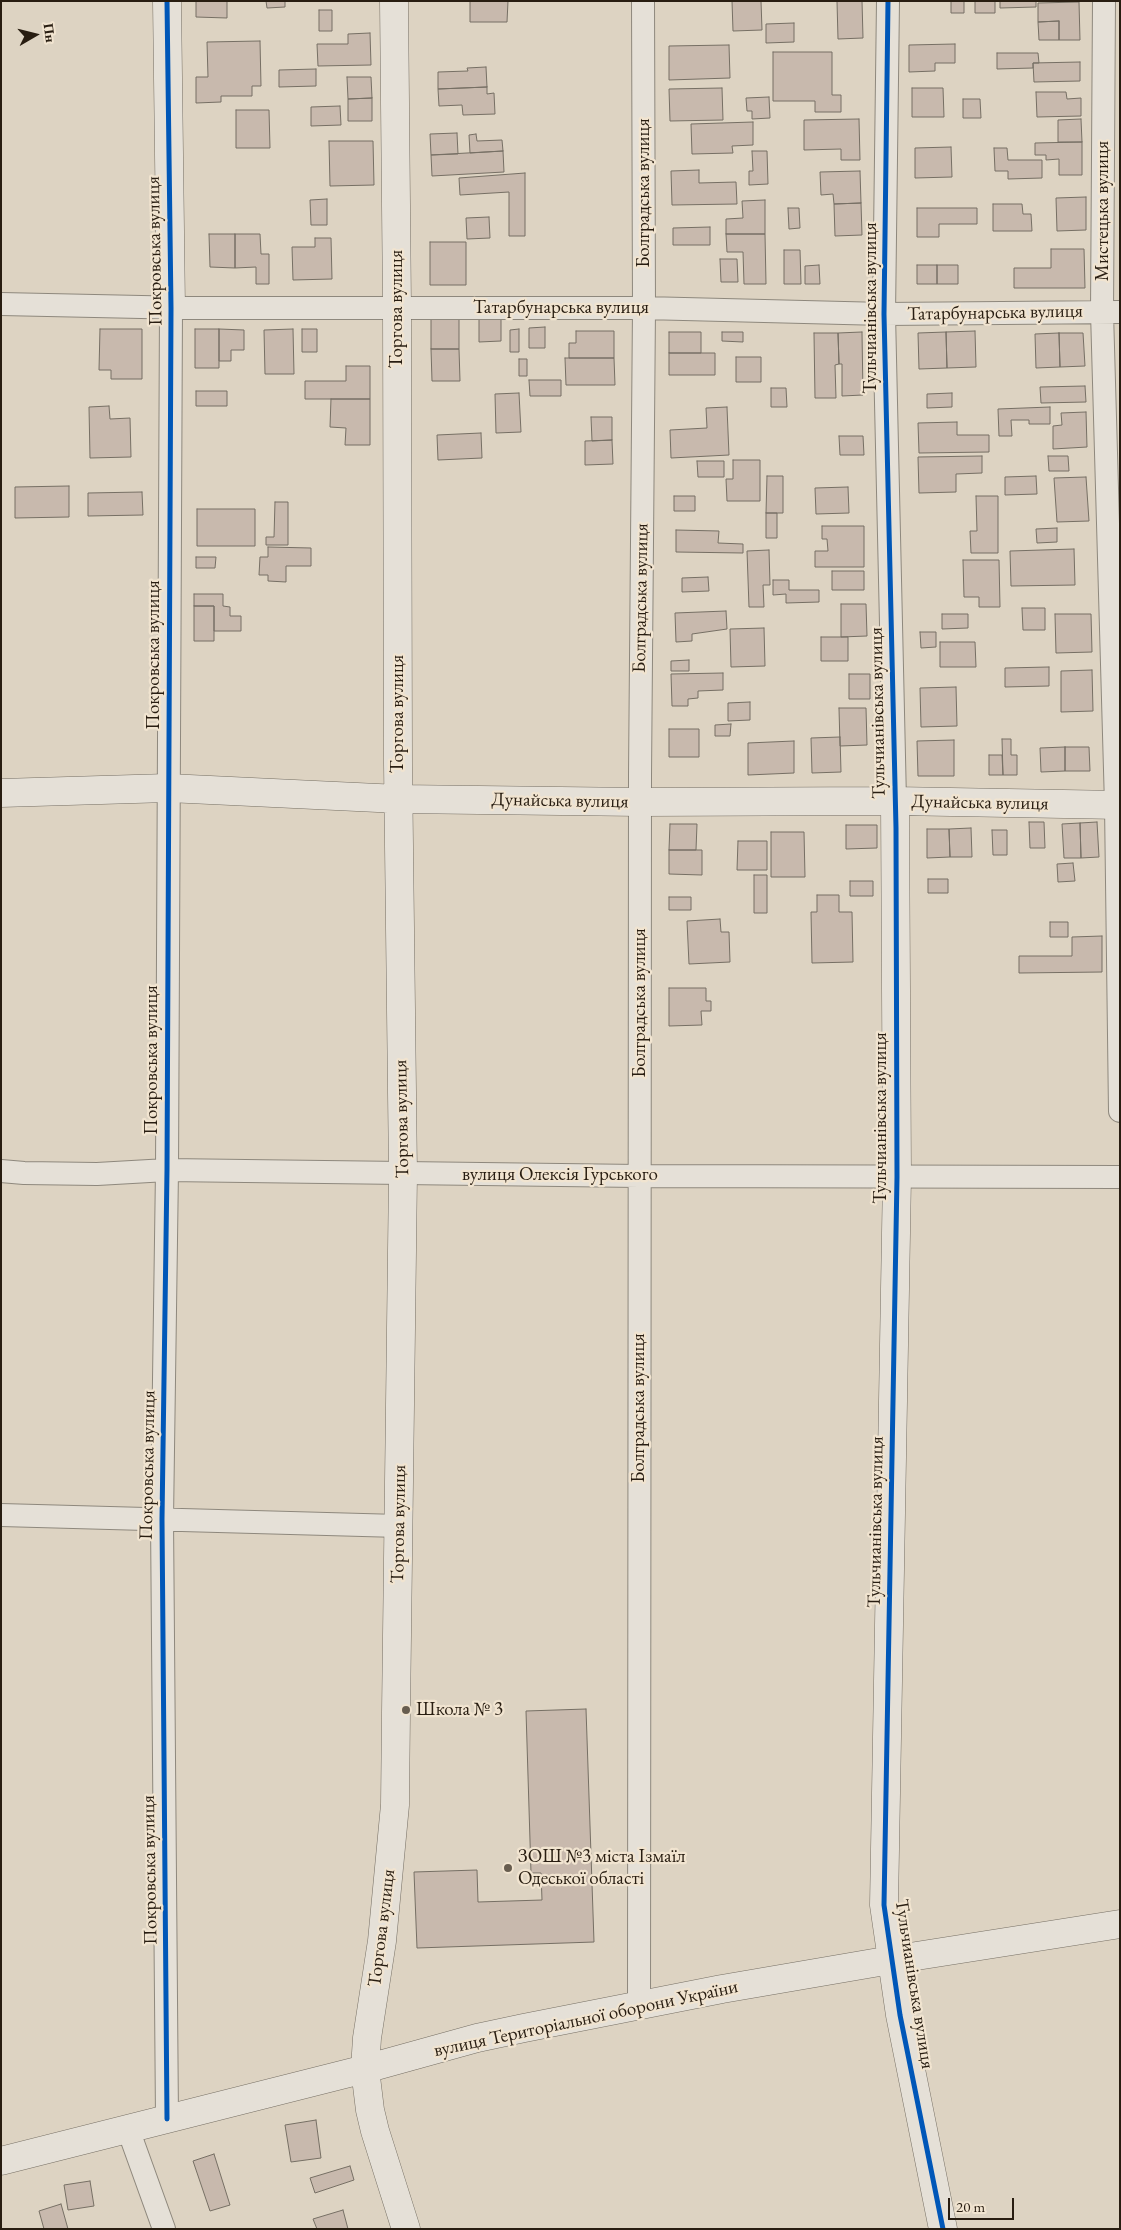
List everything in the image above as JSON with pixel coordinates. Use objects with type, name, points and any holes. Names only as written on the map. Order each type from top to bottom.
[{"type":"main road","name":"Покровська вулиця","points":[[166,1],[170,308]]},
{"type":"main road","name":"Торгова вулиця","points":[[394,1],[398,799],[403,1174],[399,1526],[395,1805],[382,1941],[367,2038],[365,2069],[370,2110],[406,2229]]},
{"type":"main road","name":"Дунайська вулиця","points":[[1,793],[168,788],[398,799],[640,802],[896,801],[1118,805]]},
{"type":"main road","name":"Тульчианівська вулиця","points":[[896,801],[897,1177],[884,1905],[891,1960],[943,2229]]},
{"type":"main road","name":"вулиця Територіальної оборони України","points":[[1,2161],[365,2069],[477,2038],[891,1960],[1120,1924]]},
{"type":"street","name":"Болградська вулиця","points":[[639,2006],[639,1176],[644,308],[643,1]]},
{"type":"street","name":"Тульчианівська вулиця","points":[[888,1],[884,314],[896,801]]},
{"type":"street","name":"Мистецька вулиця","points":[[1104,1],[1111,312],[1120,1111]]},
{"type":"street","name":"Татарбунарська вулиця","points":[[1,304],[170,308],[644,308],[884,314],[1111,312]]},
{"type":"street","name":"Покровська вулиця","points":[[167,2120],[162,1519],[167,1170],[170,308]]},
{"type":"street","name":"вулиця Олексія Гурського","points":[[1,1171],[97,1174],[167,1170],[639,1176],[1120,1177]]},
{"type":"street","points":[[1,1515],[399,1526]]},
{"type":"street","points":[[128,2129],[164,2229]]},
{"type":"building","points":[[196,1],[227,1],[227,18],[196,17]]},
{"type":"building","points":[[266,1],[285,1],[285,7],[267,8]]},
{"type":"building","points":[[470,1],[508,1],[507,22],[470,22]]},
{"type":"building","points":[[732,1],[761,1],[762,30],[733,31]]},
{"type":"building","points":[[837,1],[862,1],[863,38],[838,39]]},
{"type":"building","points":[[951,1],[964,1],[964,13],[951,13]]},
{"type":"building","points":[[975,1],[995,1],[995,13],[975,13]]},
{"type":"building","points":[[1000,1],[1036,1],[1036,7],[1000,8]]},
{"type":"building","points":[[1079,2],[1080,40],[1059,40],[1059,21],[1038,22],[1038,3]]},
{"type":"building","points":[[319,10],[332,10],[332,31],[319,31]]},
{"type":"building","points":[[1059,21],[1059,40],[1039,40],[1038,22]]},
{"type":"building","points":[[794,23],[794,42],[766,43],[766,24]]},
{"type":"building","points":[[370,33],[371,65],[318,66],[317,44],[348,44],[348,34]]},
{"type":"building","points":[[260,41],[261,86],[252,86],[252,96],[221,96],[221,102],[196,103],[196,77],[208,77],[207,42]]},
{"type":"building","points":[[955,44],[955,63],[935,63],[935,71],[909,72],[909,45]]},
{"type":"building","points":[[729,45],[730,78],[669,80],[669,46]]},
{"type":"building","points":[[773,52],[832,52],[832,95],[841,95],[841,112],[815,112],[815,101],[773,101]]},
{"type":"building","points":[[997,53],[1038,53],[1039,63],[1033,63],[1033,68],[997,69]]},
{"type":"building","points":[[1080,62],[1080,81],[1034,82],[1033,63]]},
{"type":"building","points":[[486,67],[487,87],[438,89],[438,72],[468,71],[467,68]]},
{"type":"building","points":[[316,69],[316,86],[279,87],[279,70]]},
{"type":"building","points":[[347,77],[371,77],[372,98],[348,99]]},
{"type":"building","points":[[487,87],[487,94],[494,93],[495,114],[463,115],[462,105],[439,106],[438,89]]},
{"type":"building","points":[[722,88],[723,120],[670,121],[669,89]]},
{"type":"building","points":[[912,88],[943,88],[944,117],[912,117]]},
{"type":"building","points":[[1036,92],[1066,92],[1067,99],[1081,98],[1081,116],[1037,117]]},
{"type":"building","points":[[769,97],[770,118],[752,119],[752,111],[747,111],[746,98]]},
{"type":"building","points":[[372,98],[372,121],[348,121],[348,99]]},
{"type":"building","points":[[963,99],[980,99],[981,118],[963,118]]},
{"type":"building","points":[[340,106],[341,125],[311,126],[311,107]]},
{"type":"building","points":[[236,110],[269,110],[270,148],[236,148]]},
{"type":"building","points":[[859,119],[860,160],[841,160],[841,149],[804,150],[804,120]]},
{"type":"building","points":[[1081,119],[1082,142],[1058,142],[1058,120]]},
{"type":"building","points":[[753,122],[753,145],[732,146],[733,153],[692,154],[691,124]]},
{"type":"building","points":[[457,133],[458,154],[431,155],[430,134]]},
{"type":"building","points":[[476,134],[477,141],[502,140],[503,151],[470,153],[469,135]]},
{"type":"building","points":[[329,141],[373,141],[374,185],[330,186]]},
{"type":"building","points":[[1082,142],[1082,175],[1059,175],[1059,159],[1046,160],[1046,155],[1035,155],[1035,143]]},
{"type":"building","points":[[951,147],[952,177],[915,178],[915,148]]},
{"type":"building","points":[[994,148],[1007,148],[1008,160],[1042,160],[1042,178],[1008,179],[1008,171],[995,171]]},
{"type":"building","points":[[503,151],[504,172],[432,176],[431,155]]},
{"type":"building","points":[[752,151],[767,151],[768,184],[749,185],[749,171],[753,171]]},
{"type":"building","points":[[699,170],[699,183],[736,182],[737,204],[672,205],[671,171]]},
{"type":"building","points":[[860,171],[861,203],[834,204],[833,194],[821,195],[820,172]]},
{"type":"building","points":[[525,173],[525,236],[509,236],[509,192],[460,195],[459,178]]},
{"type":"building","points":[[1086,197],[1086,230],[1057,231],[1056,198]]},
{"type":"building","points":[[327,199],[327,225],[311,225],[310,200]]},
{"type":"building","points":[[765,200],[765,234],[726,234],[726,219],[743,218],[742,201]]},
{"type":"building","points":[[861,203],[862,235],[835,236],[834,204]]},
{"type":"building","points":[[993,204],[1022,204],[1023,214],[1031,214],[1032,231],[993,231]]},
{"type":"building","points":[[788,208],[799,208],[800,228],[789,229]]},
{"type":"building","points":[[917,208],[977,208],[977,224],[939,224],[939,237],[917,237]]},
{"type":"building","points":[[489,217],[490,238],[467,239],[466,218]]},
{"type":"building","points":[[710,227],[710,245],[673,245],[673,228]]},
{"type":"building","points":[[209,234],[235,234],[235,268],[210,267]]},
{"type":"building","points":[[235,234],[260,234],[261,254],[269,254],[269,284],[256,284],[256,267],[235,268]]},
{"type":"building","points":[[726,234],[765,234],[766,284],[744,284],[743,252],[727,252]]},
{"type":"building","points":[[315,238],[331,238],[332,279],[293,280],[292,247],[315,247]]},
{"type":"building","points":[[430,242],[466,242],[466,285],[430,285]]},
{"type":"building","points":[[1051,249],[1084,249],[1085,288],[1014,288],[1014,268],[1051,268]]},
{"type":"building","points":[[784,250],[800,250],[801,284],[784,284]]},
{"type":"building","points":[[720,259],[737,259],[738,282],[721,282]]},
{"type":"building","points":[[819,265],[820,284],[805,284],[805,266]]},
{"type":"building","points":[[917,265],[937,265],[937,284],[917,284]]},
{"type":"building","points":[[937,265],[958,265],[958,284],[937,284]]},
{"type":"building","points":[[479,317],[501,317],[501,341],[479,342]]},
{"type":"building","points":[[431,318],[459,318],[459,349],[431,349]]},
{"type":"building","points":[[545,327],[545,348],[529,348],[529,328]]},
{"type":"building","points":[[100,329],[142,329],[142,379],[111,379],[111,370],[99,370]]},
{"type":"building","points":[[195,329],[219,329],[219,368],[195,368]]},
{"type":"building","points":[[219,329],[244,330],[244,350],[231,350],[231,361],[219,361]]},
{"type":"building","points":[[293,329],[294,374],[265,374],[264,330]]},
{"type":"building","points":[[302,329],[317,329],[317,352],[302,352]]},
{"type":"building","points":[[519,329],[519,352],[510,352],[510,330]]},
{"type":"building","points":[[576,331],[614,331],[614,358],[569,358],[569,343],[576,343]]},
{"type":"building","points":[[975,331],[976,367],[947,368],[946,332]]},
{"type":"building","points":[[669,332],[701,332],[701,353],[669,353]]},
{"type":"building","points":[[722,332],[743,332],[743,342],[722,341]]},
{"type":"building","points":[[862,332],[863,395],[842,396],[842,364],[839,364],[838,333]]},
{"type":"building","points":[[946,332],[947,368],[919,369],[918,333]]},
{"type":"building","points":[[814,333],[838,333],[839,364],[835,365],[836,398],[815,398]]},
{"type":"building","points":[[1059,333],[1060,367],[1036,368],[1035,334]]},
{"type":"building","points":[[1059,333],[1083,333],[1085,366],[1060,367]]},
{"type":"building","points":[[431,349],[459,349],[460,381],[432,381]]},
{"type":"building","points":[[669,353],[715,353],[715,375],[669,375]]},
{"type":"building","points":[[736,357],[761,357],[761,382],[736,382]]},
{"type":"building","points":[[565,358],[614,358],[615,385],[566,385]]},
{"type":"building","points":[[519,359],[527,359],[527,376],[519,376]]},
{"type":"building","points":[[346,366],[370,366],[370,399],[305,399],[305,381],[346,381]]},
{"type":"building","points":[[529,380],[561,380],[561,396],[530,396]]},
{"type":"building","points":[[1085,386],[1086,402],[1041,403],[1040,387]]},
{"type":"building","points":[[771,388],[786,388],[787,407],[771,407]]},
{"type":"building","points":[[196,391],[227,391],[227,406],[196,406]]},
{"type":"building","points":[[519,393],[521,432],[496,433],[495,394]]},
{"type":"building","points":[[952,393],[952,407],[927,408],[927,394]]},
{"type":"building","points":[[331,399],[370,399],[370,445],[345,445],[346,428],[330,427]]},
{"type":"building","points":[[109,406],[110,419],[130,418],[131,457],[90,458],[89,407]]},
{"type":"building","points":[[727,407],[729,455],[671,458],[670,430],[707,428],[706,408]]},
{"type":"building","points":[[1050,407],[1050,424],[1029,424],[1029,420],[1011,420],[1012,436],[999,436],[998,409]]},
{"type":"building","points":[[1086,412],[1087,447],[1053,449],[1053,426],[1062,425],[1061,413]]},
{"type":"building","points":[[591,417],[612,417],[612,440],[592,441]]},
{"type":"building","points":[[957,422],[957,435],[989,435],[989,452],[919,453],[918,423]]},
{"type":"building","points":[[481,433],[482,458],[438,460],[437,435]]},
{"type":"building","points":[[839,436],[863,436],[864,455],[840,455]]},
{"type":"building","points":[[612,440],[613,464],[585,465],[585,441]]},
{"type":"building","points":[[982,456],[982,473],[956,474],[956,492],[919,493],[918,457]]},
{"type":"building","points":[[1048,456],[1068,456],[1069,471],[1049,471]]},
{"type":"building","points":[[733,460],[760,460],[760,501],[727,501],[726,479],[733,479]]},
{"type":"building","points":[[697,461],[724,461],[724,477],[698,477]]},
{"type":"building","points":[[767,476],[783,476],[783,513],[766,513]]},
{"type":"building","points":[[1036,476],[1037,494],[1005,495],[1005,477]]},
{"type":"building","points":[[1086,477],[1089,521],[1057,522],[1054,478]]},
{"type":"building","points":[[69,486],[69,517],[15,518],[15,487]]},
{"type":"building","points":[[848,487],[849,513],[816,514],[815,488]]},
{"type":"building","points":[[142,492],[143,515],[88,516],[88,493]]},
{"type":"building","points":[[674,496],[695,496],[695,511],[674,511]]},
{"type":"building","points":[[976,496],[998,496],[998,553],[971,553],[970,531],[977,531]]},
{"type":"building","points":[[275,502],[288,502],[288,545],[266,545],[266,537],[274,537]]},
{"type":"building","points":[[197,509],[255,509],[255,546],[197,546]]},
{"type":"building","points":[[766,513],[777,513],[777,538],[766,538]]},
{"type":"building","points":[[822,526],[864,526],[864,567],[815,567],[815,551],[828,551],[827,539],[822,539]]},
{"type":"building","points":[[1057,528],[1057,542],[1037,543],[1036,529]]},
{"type":"building","points":[[676,530],[719,531],[718,543],[743,544],[743,553],[676,552]]},
{"type":"building","points":[[268,547],[311,548],[311,566],[286,566],[286,582],[268,581],[268,575],[259,575],[260,557],[268,557]]},
{"type":"building","points":[[1074,549],[1075,585],[1011,586],[1010,551]]},
{"type":"building","points":[[769,550],[770,585],[763,585],[764,607],[749,607],[747,551]]},
{"type":"building","points":[[196,557],[216,557],[215,568],[196,568]]},
{"type":"building","points":[[963,560],[999,560],[1000,607],[979,607],[979,597],[964,597]]},
{"type":"building","points":[[832,571],[864,571],[864,590],[832,590]]},
{"type":"building","points":[[708,577],[709,591],[682,592],[682,578]]},
{"type":"building","points":[[773,580],[789,580],[789,590],[819,590],[819,602],[786,603],[786,594],[773,595]]},
{"type":"building","points":[[194,594],[223,594],[223,606],[230,607],[230,616],[241,616],[241,631],[214,631],[214,606],[194,606]]},
{"type":"building","points":[[841,604],[866,604],[867,636],[841,637]]},
{"type":"building","points":[[194,606],[214,606],[214,641],[194,641]]},
{"type":"building","points":[[1022,608],[1045,608],[1045,630],[1023,630]]},
{"type":"building","points":[[726,611],[727,629],[692,634],[692,641],[676,642],[675,613]]},
{"type":"building","points":[[942,614],[968,614],[968,628],[942,629]]},
{"type":"building","points":[[1055,614],[1091,614],[1092,652],[1056,653]]},
{"type":"building","points":[[764,628],[765,666],[731,667],[730,629]]},
{"type":"building","points":[[920,632],[936,632],[936,647],[921,648]]},
{"type":"building","points":[[821,637],[848,637],[848,661],[821,661]]},
{"type":"building","points":[[940,642],[975,642],[976,667],[940,667]]},
{"type":"building","points":[[689,660],[689,671],[671,671],[671,661]]},
{"type":"building","points":[[1049,667],[1049,686],[1005,687],[1005,668]]},
{"type":"building","points":[[1092,670],[1093,711],[1061,712],[1061,671]]},
{"type":"building","points":[[723,673],[723,690],[698,691],[698,698],[688,699],[688,706],[672,706],[671,674]]},
{"type":"building","points":[[849,674],[870,674],[870,699],[849,699]]},
{"type":"building","points":[[956,687],[957,726],[921,727],[920,688]]},
{"type":"building","points":[[750,702],[750,720],[728,721],[728,703]]},
{"type":"building","points":[[839,708],[866,708],[867,745],[840,746]]},
{"type":"building","points":[[731,724],[730,736],[715,736],[715,725]]},
{"type":"building","points":[[669,729],[699,729],[699,757],[669,757]]},
{"type":"building","points":[[840,737],[841,772],[812,773],[811,738]]},
{"type":"building","points":[[1002,739],[1011,739],[1011,755],[1017,755],[1017,775],[1003,775]]},
{"type":"building","points":[[954,740],[954,776],[918,776],[917,741]]},
{"type":"building","points":[[794,741],[794,773],[748,775],[748,743]]},
{"type":"building","points":[[1065,747],[1089,747],[1090,771],[1065,771]]},
{"type":"building","points":[[1065,747],[1065,771],[1041,772],[1040,748]]},
{"type":"building","points":[[989,755],[1002,755],[1003,775],[989,775]]},
{"type":"building","points":[[1029,822],[1044,822],[1045,848],[1030,848]]},
{"type":"building","points":[[1097,822],[1099,857],[1081,858],[1080,823]]},
{"type":"building","points":[[1080,823],[1081,858],[1064,858],[1062,824]]},
{"type":"building","points":[[670,824],[697,824],[696,850],[669,850]]},
{"type":"building","points":[[846,825],[877,825],[877,848],[846,849]]},
{"type":"building","points":[[971,828],[972,857],[950,857],[949,829]]},
{"type":"building","points":[[927,829],[949,829],[950,857],[927,858]]},
{"type":"building","points":[[992,830],[1007,830],[1007,855],[993,855]]},
{"type":"building","points":[[771,832],[804,832],[805,877],[771,877]]},
{"type":"building","points":[[738,841],[767,841],[767,870],[737,870]]},
{"type":"building","points":[[669,850],[702,850],[702,875],[669,874]]},
{"type":"building","points":[[1073,863],[1075,881],[1058,882],[1057,864]]},
{"type":"building","points":[[754,875],[767,875],[767,913],[754,913]]},
{"type":"building","points":[[928,879],[948,879],[948,893],[928,893]]},
{"type":"building","points":[[850,881],[873,881],[873,896],[850,896]]},
{"type":"building","points":[[817,895],[839,895],[839,912],[852,912],[853,962],[812,963],[811,912],[817,912]]},
{"type":"building","points":[[669,897],[691,897],[691,910],[669,910]]},
{"type":"building","points":[[720,919],[721,932],[729,932],[730,962],[689,964],[687,921]]},
{"type":"building","points":[[1050,922],[1068,922],[1068,937],[1050,937]]},
{"type":"building","points":[[1102,936],[1102,972],[1019,973],[1019,956],[1072,956],[1072,937]]},
{"type":"building","points":[[669,988],[706,988],[706,1001],[711,1001],[711,1011],[701,1011],[702,1025],[669,1026]]},
{"type":"building","points":[[586,1709],[594,1942],[417,1948],[414,1872],[477,1870],[478,1902],[542,1900],[541,1873],[531,1873],[526,1711]]},
{"type":"building","points":[[316,2120],[321,2158],[291,2162],[285,2125]]},
{"type":"building","points":[[214,2154],[230,2205],[210,2211],[193,2161]]},
{"type":"building","points":[[350,2166],[354,2180],[315,2193],[310,2178]]},
{"type":"building","points":[[90,2181],[94,2206],[68,2210],[64,2185]]},
{"type":"building","points":[[61,2204],[68,2229],[44,2229],[39,2211]]},
{"type":"building","points":[[343,2210],[348,2229],[317,2229],[313,2219]]},
{"type":"cycle path","points":[[167,1],[171,308],[167,1170],[162,1519],[167,2119]]},
{"type":"cycle path","points":[[888,1],[884,314],[896,828],[897,1177],[884,1905],[900,2015],[943,2229]]},
{"type":"place","name":"Школа № 3","points":[[406,1710]]},
{"type":"place","name":"ЗОШ №3 міста Ізмаїл Одеської області","points":[[508,1868]]}]
